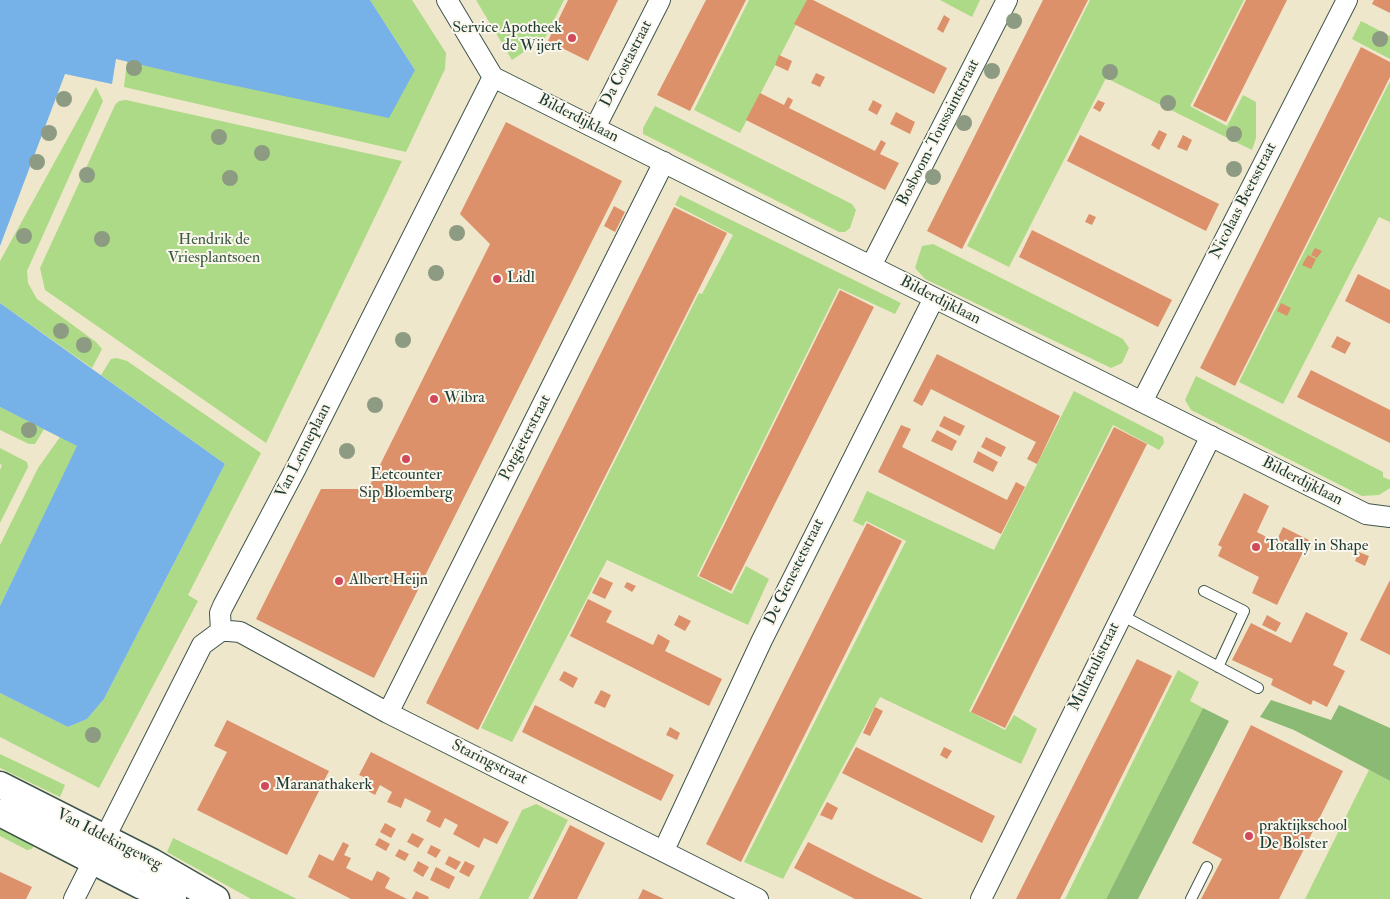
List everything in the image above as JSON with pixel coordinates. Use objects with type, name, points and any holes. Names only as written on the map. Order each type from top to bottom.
[{"type":"street","points":[[446,0],[493,77]]},
{"type":"street","name":"Da Costastraat","points":[[595,128],[660,0]]},
{"type":"street","name":"Bosboom-Toussaintstraat","points":[[872,266],[1007,0]]},
{"type":"street","name":"Nicolaas Beetsstraat","points":[[1142,402],[1346,0]]},
{"type":"street","name":"Bilderdijklaan","points":[[493,77],[1366,514],[1390,517]]},
{"type":"street","name":"Van Lenneplaan","points":[[221,631],[220,613],[223,606],[296,468],[493,77]]},
{"type":"street","name":"Potgieterstraat","points":[[388,713],[664,162]]},
{"type":"street","name":"De Genestetstraat","points":[[664,850],[766,632],[934,298]]},
{"type":"street","name":"Multatulistraat","points":[[981,899],[1211,436]]},
{"type":"street","points":[[74,899],[202,644],[221,631]]},
{"type":"street","name":"Staringstraat","points":[[221,631],[240,632],[388,713],[664,850],[758,899]]},
{"type":"street","name":"Van Iddekingeweg","points":[[0,785],[173,899]]},
{"type":"street","name":"Van Iddekingeweg","points":[[0,813],[99,850],[152,862],[216,899]]},
{"type":"lane","points":[[1204,590],[1244,611],[1218,667]]},
{"type":"lane","points":[[1121,615],[1258,688]]},
{"type":"lane","points":[[1190,899],[1207,867]]},
{"type":"green space","points":[[370,0],[412,0],[446,53],[445,69],[406,152],[124,87],[127,61],[193,77],[415,70]]},
{"type":"green space","points":[[476,0],[564,0],[545,38],[512,60]]},
{"type":"green space","points":[[749,0],[809,0],[740,133],[694,110]]},
{"type":"green space","points":[[940,0],[980,0],[972,17]]},
{"type":"green space","points":[[1090,0],[1244,0],[1190,106],[1227,126],[1243,95],[1256,102],[1256,138],[1252,150],[1106,78],[1009,267],[967,246]]},
{"type":"green space","points":[[1361,21],[1390,36],[1390,59],[1352,39]]},
{"type":"green space","points":[[1390,81],[1390,222],[1379,217],[1283,404],[1239,382]]},
{"type":"green space","points":[[96,87],[103,101],[27,271],[28,283],[37,299],[96,342],[102,349],[92,368],[0,303],[0,261]]},
{"type":"green space","name":"Hendrik de Vriesplantsoen","points":[[126,100],[402,161],[266,443],[45,290],[40,268],[115,105],[119,101]]},
{"type":"green space","points":[[655,106],[852,204],[856,210],[850,228],[845,232],[839,232],[643,134],[643,128]]},
{"type":"green space","points":[[680,195],[901,303],[895,314],[839,288],[697,576],[732,594],[746,566],[769,579],[748,625],[607,560],[512,742],[481,728],[699,293],[702,294],[733,235],[675,205]]},
{"type":"green space","points":[[933,244],[1123,339],[1129,348],[1122,363],[1111,368],[925,279],[915,268],[922,246]]},
{"type":"green space","points":[[117,358],[127,361],[261,453],[188,595],[198,601],[99,788],[0,737],[0,693],[68,727],[87,719],[104,699],[225,464],[101,375],[111,359]]},
{"type":"green space","points":[[1196,376],[1383,472],[1383,477],[1390,480],[1390,488],[1379,495],[1362,496],[1191,410],[1185,400]]},
{"type":"green space","points":[[1074,391],[1163,437],[1164,443],[1159,450],[1113,425],[969,711],[1005,730],[1014,715],[1037,729],[1021,764],[880,697],[783,879],[744,862],[906,541],[866,521],[863,526],[853,521],[867,491],[994,550]]},
{"type":"green space","points":[[0,407],[44,429],[35,444],[29,444],[0,430]]},
{"type":"green space","points":[[60,437],[78,446],[0,606],[0,545],[38,468]]},
{"type":"green space","points":[[0,448],[27,462],[28,467],[0,523],[0,470],[2,465],[0,464]]},
{"type":"green space","points":[[1178,670],[1199,682],[1190,701],[1203,708],[1106,899],[1065,899]]},
{"type":"green space","points":[[1271,700],[1331,720],[1339,705],[1390,728],[1390,781],[1294,730],[1260,717]]},
{"type":"green space","points":[[1203,708],[1229,721],[1138,899],[1106,899]]},
{"type":"green space","points":[[0,754],[65,785],[60,797],[0,768]]},
{"type":"green space","points":[[1369,770],[1390,781],[1390,899],[1305,899]]},
{"type":"green space","points":[[536,804],[568,820],[528,899],[479,899],[522,810]]},
{"type":"green space","points":[[0,824],[36,842],[32,849],[27,850],[0,836]]},
{"type":"green space","points":[[173,838],[297,899],[251,899],[167,852]]},
{"type":"water","points":[[0,0],[370,0],[415,70],[389,118],[116,59],[112,84],[65,74],[0,246]]},
{"type":"water","points":[[0,303],[225,464],[104,699],[87,719],[68,727],[0,693],[0,606],[77,446],[0,407]]},
{"type":"building","points":[[568,0],[618,0],[588,61],[548,41]]},
{"type":"building","points":[[706,0],[746,0],[690,111],[657,95]]},
{"type":"building","points":[[807,0],[813,0],[947,68],[934,94],[794,24]]},
{"type":"building","points":[[1043,0],[1088,0],[962,249],[927,231]]},
{"type":"building","points":[[1246,0],[1287,0],[1226,122],[1193,106]]},
{"type":"building","points":[[1374,0],[1390,0],[1390,13],[1372,4]]},
{"type":"building","points":[[944,15],[950,19],[943,33],[937,29]]},
{"type":"building","points":[[1361,47],[1390,62],[1390,77],[1235,386],[1200,368]]},
{"type":"building","points":[[779,55],[792,61],[788,71],[775,65]]},
{"type":"building","points":[[816,73],[825,77],[820,87],[811,83]]},
{"type":"building","points":[[760,93],[784,105],[788,97],[793,100],[789,108],[875,151],[881,140],[886,143],[880,154],[899,163],[885,190],[746,120]]},
{"type":"building","points":[[873,100],[882,105],[877,115],[868,110]]},
{"type":"building","points":[[1098,100],[1105,103],[1100,112],[1093,108]]},
{"type":"building","points":[[896,112],[915,122],[910,134],[890,124]]},
{"type":"building","points":[[506,122],[622,181],[374,678],[256,619],[321,489],[368,489],[490,244],[460,214]]},
{"type":"building","points":[[1159,130],[1167,134],[1159,150],[1151,145]]},
{"type":"building","points":[[1080,135],[1219,204],[1206,231],[1067,161]]},
{"type":"building","points":[[1183,135],[1192,140],[1187,151],[1177,147]]},
{"type":"building","points":[[614,206],[625,212],[615,232],[604,226]]},
{"type":"building","points":[[674,207],[727,233],[478,730],[426,703]]},
{"type":"building","points":[[1089,214],[1096,217],[1092,225],[1085,222]]},
{"type":"building","points":[[1032,230],[1172,300],[1158,327],[1019,257]]},
{"type":"building","points":[[1315,248],[1322,251],[1317,258],[1311,255]]},
{"type":"building","points":[[1308,255],[1316,259],[1311,269],[1302,265]]},
{"type":"building","points":[[1358,274],[1390,290],[1390,324],[1345,301]]},
{"type":"building","points":[[840,290],[874,307],[731,591],[699,576]]},
{"type":"building","points":[[1281,303],[1291,308],[1287,316],[1277,311]]},
{"type":"building","points":[[1337,336],[1351,343],[1345,354],[1331,347]]},
{"type":"building","points":[[937,354],[1060,416],[1037,464],[1027,459],[1036,442],[931,389],[922,406],[913,401]]},
{"type":"building","points":[[1311,370],[1390,410],[1390,443],[1297,397]]},
{"type":"building","points":[[944,416],[965,426],[960,436],[939,426]]},
{"type":"building","points":[[901,425],[911,429],[902,447],[1007,500],[1016,482],[1025,487],[1001,534],[878,472]]},
{"type":"building","points":[[1114,427],[1147,444],[1005,728],[971,712]]},
{"type":"building","points":[[937,430],[957,441],[952,451],[931,441]]},
{"type":"building","points":[[986,437],[1006,447],[1001,457],[981,447]]},
{"type":"building","points":[[978,451],[998,462],[993,472],[973,462]]},
{"type":"building","points":[[1244,493],[1269,506],[1257,532],[1276,542],[1283,527],[1309,540],[1277,605],[1252,593],[1259,577],[1218,556],[1222,547],[1218,545]]},
{"type":"building","points":[[867,523],[902,541],[741,862],[706,844]]},
{"type":"building","points":[[1359,552],[1369,556],[1365,566],[1355,561]]},
{"type":"building","points":[[600,577],[613,583],[605,599],[592,593]]},
{"type":"building","points":[[1390,580],[1390,655],[1360,640]]},
{"type":"building","points":[[627,582],[636,586],[632,592],[624,587]]},
{"type":"building","points":[[588,599],[612,611],[606,622],[653,645],[658,634],[670,641],[665,651],[722,679],[709,706],[570,636]]},
{"type":"building","points":[[1306,612],[1348,633],[1333,665],[1345,671],[1327,707],[1313,700],[1311,705],[1271,685],[1273,679],[1232,660],[1251,623],[1291,643]]},
{"type":"building","points":[[679,615],[691,621],[685,631],[674,625]]},
{"type":"building","points":[[1267,615],[1281,623],[1276,632],[1262,625]]},
{"type":"building","points":[[1137,659],[1172,676],[1060,899],[1016,899]]},
{"type":"building","points":[[564,671],[578,678],[573,688],[559,680]]},
{"type":"building","points":[[601,690],[611,695],[605,708],[594,703]]},
{"type":"building","points":[[535,705],[674,775],[661,801],[522,732]]},
{"type":"building","points":[[875,707],[883,711],[870,736],[863,733]]},
{"type":"building","name":"Maranathakerk","points":[[227,720],[329,771],[287,855],[197,810],[227,752],[214,746]]},
{"type":"building","name":"praktijkschool De Bolster","points":[[1251,725],[1343,771],[1279,899],[1201,899],[1222,859],[1192,843]]},
{"type":"building","points":[[670,727],[680,733],[677,740],[666,735]]},
{"type":"building","points":[[856,747],[995,816],[982,843],[842,773]]},
{"type":"building","points":[[944,747],[952,751],[947,759],[940,755]]},
{"type":"building","points":[[371,752],[509,822],[497,844],[484,838],[479,848],[453,834],[458,825],[445,818],[440,828],[426,821],[431,811],[405,798],[401,808],[387,802],[392,792],[380,785],[375,795],[368,791],[373,781],[359,775]]},
{"type":"building","points":[[827,802],[838,808],[832,820],[820,815]]},
{"type":"building","points":[[385,823],[396,829],[391,838],[380,832]]},
{"type":"building","points":[[570,825],[605,843],[577,899],[533,899]]},
{"type":"building","points":[[412,833],[424,839],[418,848],[407,842]]},
{"type":"building","points":[[379,838],[390,844],[386,851],[375,845]]},
{"type":"building","points":[[343,842],[349,845],[344,855],[351,858],[346,868],[372,881],[377,871],[384,874],[390,878],[385,888],[407,899],[351,899],[308,877],[319,854],[333,861]]},
{"type":"building","points":[[808,842],[923,899],[855,899],[794,868]]},
{"type":"building","points":[[431,845],[441,850],[436,858],[427,853]]},
{"type":"building","points":[[399,849],[409,854],[405,861],[395,856]]},
{"type":"building","points":[[449,856],[461,862],[456,870],[445,864]]},
{"type":"building","points":[[418,861],[429,867],[423,877],[413,871]]},
{"type":"building","points":[[465,861],[475,866],[469,877],[459,872]]},
{"type":"building","points":[[436,867],[455,877],[449,889],[430,880]]},
{"type":"building","points":[[0,872],[32,887],[26,899],[0,899]]},
{"type":"building","points":[[643,889],[664,899],[638,899]]},
{"type":"building","points":[[416,891],[429,897],[428,899],[412,899]]},
{"type":"place","name":"Service Apotheek de Wijert","points":[[572,38]]},
{"type":"place","name":"Lidl","points":[[497,279]]},
{"type":"place","name":"Wibra","points":[[434,399]]},
{"type":"place","name":"Eetcounter Sip Bloemberg","points":[[406,459]]},
{"type":"place","name":"Totally in Shape","points":[[1256,547]]},
{"type":"place","name":"Albert Heijn","points":[[339,581]]},
{"type":"place","name":"Maranathakerk","points":[[265,786]]},
{"type":"place","name":"praktijkschool De Bolster","points":[[1249,836]]}]
